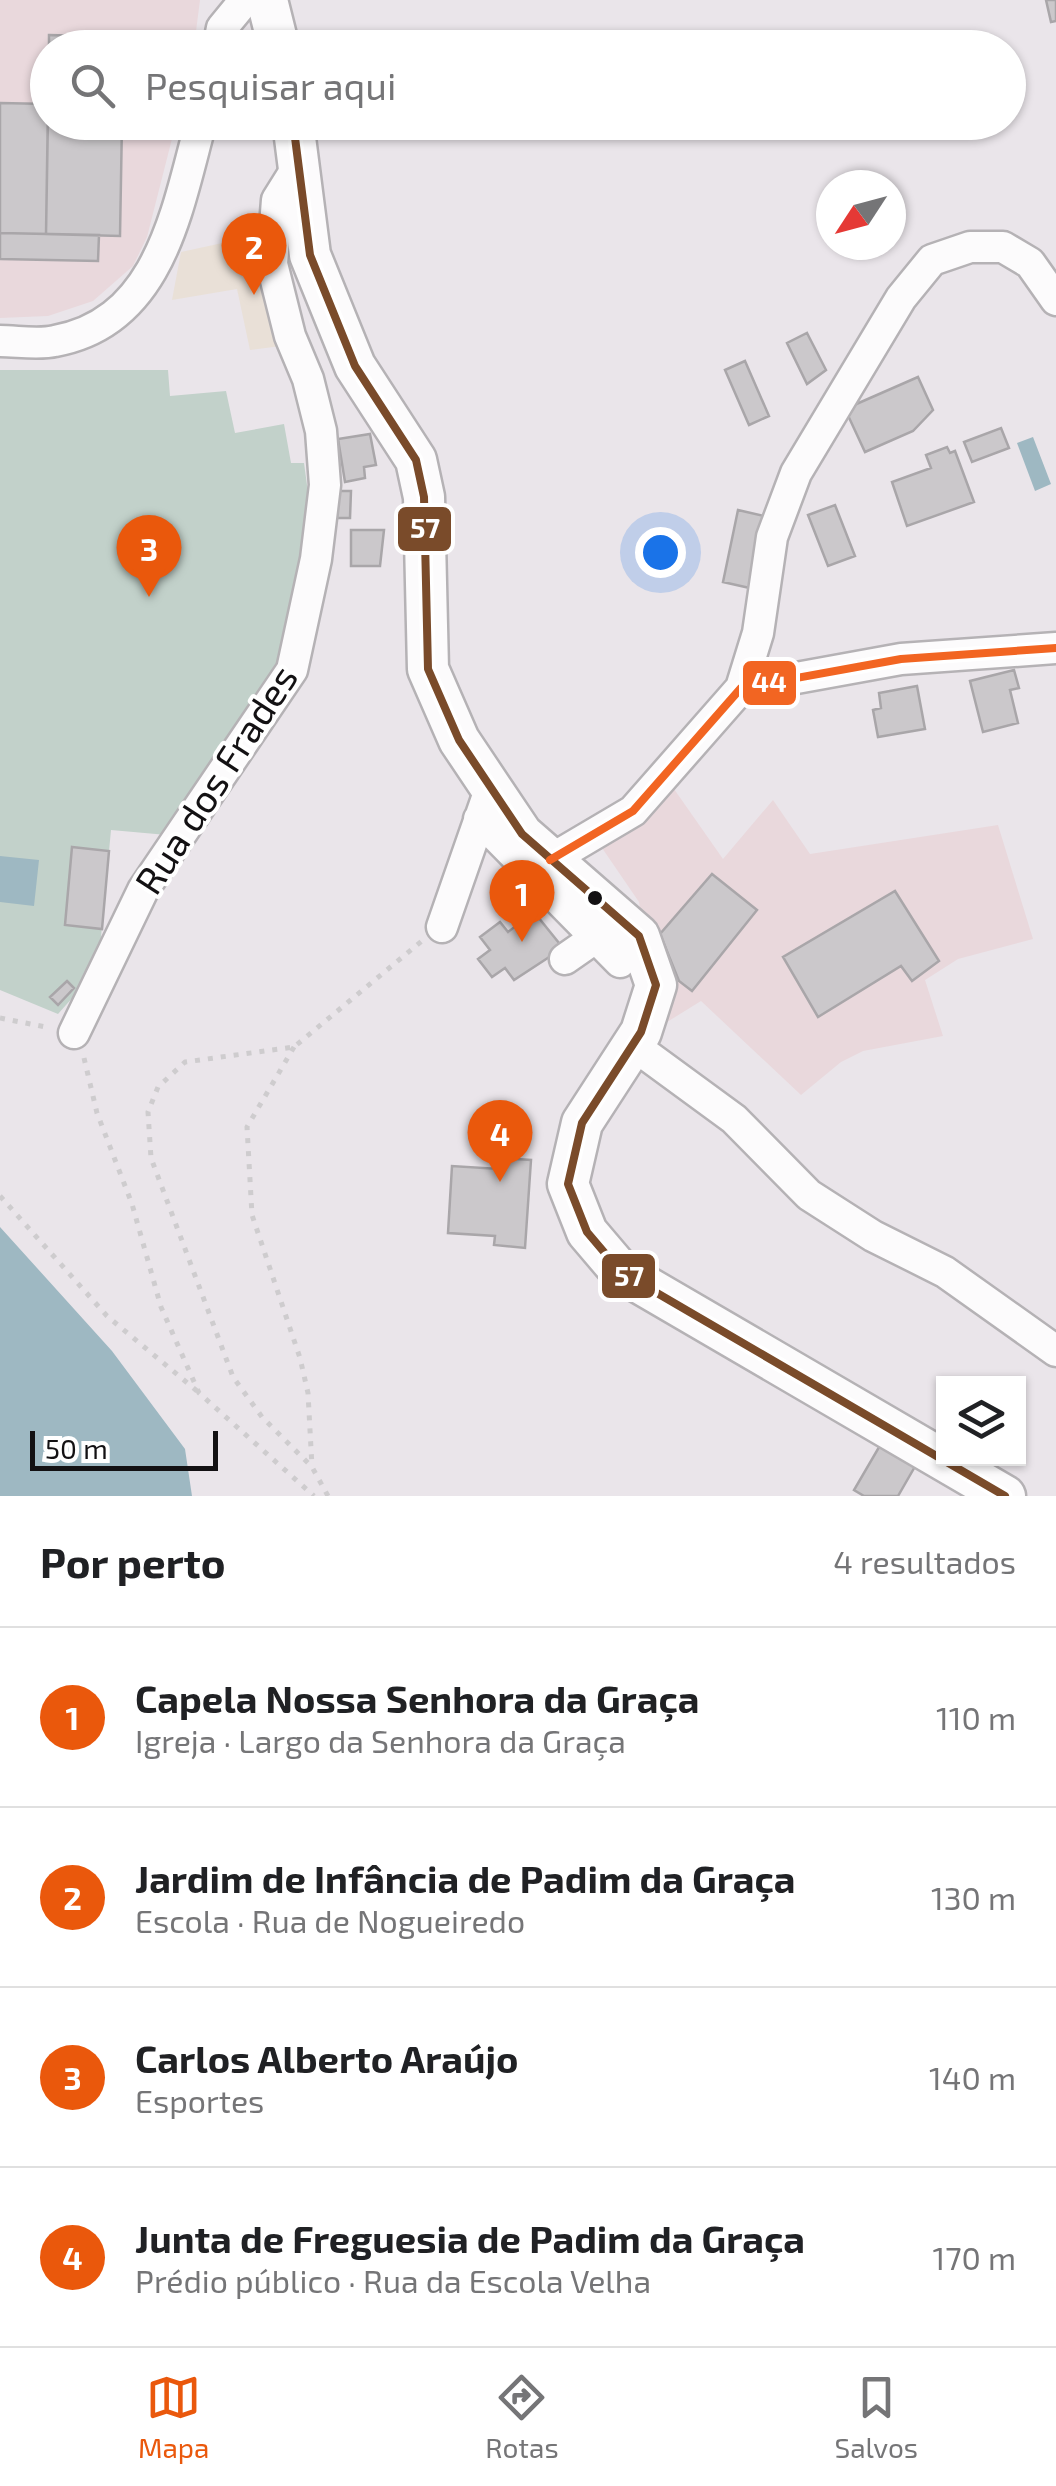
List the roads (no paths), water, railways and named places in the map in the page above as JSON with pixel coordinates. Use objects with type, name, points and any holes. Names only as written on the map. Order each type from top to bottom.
[{"type":"main road","points":[[266,0],[274,30]]},
{"type":"main road","points":[[294,140],[310,255],[355,366],[416,460],[424,497],[428,670],[484,804],[639,936],[656,984],[633,1044],[582,1123],[568,1184],[587,1232],[621,1272],[1006,1496]]},
{"type":"street","points":[[222,30],[244,0]]},
{"type":"street","points":[[0,341],[53,342],[99,327],[139,295],[170,236],[196,140]]},
{"type":"street","name":"Rua dos Frades","points":[[74,1033],[143,890],[292,670],[316,559],[324,485],[321,431],[272,264],[276,200],[297,168]]},
{"type":"street","points":[[550,860],[632,811],[742,688],[758,633],[772,537],[796,473],[911,286],[932,260],[970,248],[1003,246],[1030,263],[1056,300]]},
{"type":"street","points":[[742,688],[901,659],[1056,648]]},
{"type":"street","points":[[442,927],[484,804]]},
{"type":"street","points":[[484,804],[620,962]]},
{"type":"street","points":[[565,959],[598,936]]},
{"type":"street","points":[[633,1044],[734,1119],[809,1196],[872,1236],[945,1272],[1056,1352]]},
{"type":"water","points":[[1033,437],[1051,484],[1035,491],[1017,443]]},
{"type":"water","points":[[0,856],[39,860],[34,906],[0,902]]},
{"type":"water","points":[[0,1227],[112,1351],[185,1449],[192,1496],[0,1496]]},
{"type":"place","name":"Jardim de Infância de Padim da Graça","points":[[254,295]]},
{"type":"place","name":"Carlos Alberto Araújo","points":[[149,597]]},
{"type":"place","name":"Capela Nossa Senhora da Graça","points":[[522,942]]},
{"type":"place","name":"Junta de Freguesia de Padim da Graça","points":[[500,1182]]}]
